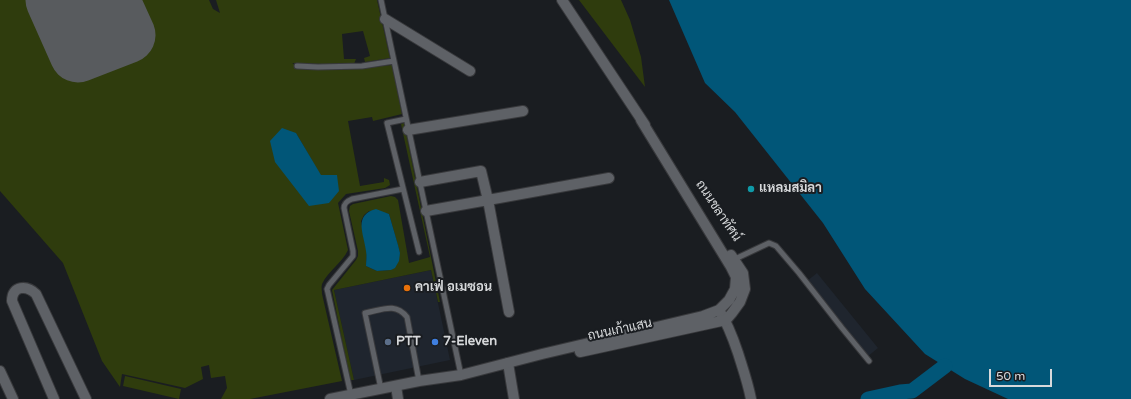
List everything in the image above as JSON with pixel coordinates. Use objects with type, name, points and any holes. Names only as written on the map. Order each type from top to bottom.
[{"type":"main road","name":"ถนนชลาทัศน์","points":[[562,0],[743,273],[745,289],[740,302],[726,320]]},
{"type":"main road","points":[[385,19],[470,71]]},
{"type":"main road","points":[[408,130],[523,111]]},
{"type":"main road","name":"ถนนชลาทัศน์","points":[[641,120],[736,277],[734,289],[729,300],[719,310]]},
{"type":"main road","points":[[420,182],[481,171],[488,200],[509,312]]},
{"type":"main road","points":[[426,211],[609,178]]},
{"type":"main road","points":[[54,399],[12,301],[12,297],[15,292],[22,288],[36,294],[86,399]]},
{"type":"main road","points":[[719,310],[726,320],[748,384],[751,399]]},
{"type":"main road","name":"ถนนเก้าแสน","points":[[330,399],[419,381],[461,375],[703,316],[719,310]]},
{"type":"main road","name":"ถนนเก้าแสน","points":[[519,360],[542,360],[726,320]]},
{"type":"main road","points":[[508,363],[514,399]]},
{"type":"main road","points":[[0,371],[13,399]]},
{"type":"main road","points":[[396,386],[398,399]]},
{"type":"lane","points":[[381,0],[461,375]]},
{"type":"lane","points":[[297,66],[362,66],[394,61]]},
{"type":"lane","points":[[406,119],[387,123],[419,252]]},
{"type":"lane","points":[[351,395],[327,289],[353,256],[344,205],[347,201],[352,199],[403,189]]},
{"type":"lane","points":[[734,260],[769,244],[776,246],[869,361]]},
{"type":"lane","points":[[381,389],[365,313],[379,310],[392,308],[398,309],[407,317],[419,381]]},
{"type":"shaded area","points":[[0,0],[136,0],[181,101],[0,161]]},
{"type":"shaded area","points":[[431,270],[450,360],[354,380],[334,290]]},
{"type":"shaded area","points":[[817,273],[878,348],[867,357],[807,281]]},
{"type":"green space","points":[[0,0],[45,0],[73,62],[134,38],[118,0],[209,0],[213,9],[220,13],[216,0],[377,0],[390,58],[365,62],[364,58],[370,56],[363,31],[342,34],[344,59],[356,59],[354,64],[292,63],[303,69],[358,68],[392,65],[402,114],[373,121],[372,117],[348,121],[360,186],[384,182],[384,178],[389,180],[390,185],[385,188],[346,194],[338,203],[348,250],[322,284],[322,294],[342,381],[250,399],[221,399],[227,388],[225,376],[211,378],[209,365],[201,367],[203,379],[185,388],[122,374],[120,387],[102,361],[63,263],[0,191]],"holes":[[[296,133],[321,176],[337,175],[329,203]]]},
{"type":"green space","points":[[579,0],[621,0],[630,20],[641,57],[645,87]]},
{"type":"green space","points":[[404,123],[440,302],[438,302],[431,270],[334,290],[354,380],[350,380],[332,290],[358,256],[349,211],[350,206],[353,204],[391,196],[395,197],[398,200],[409,263],[430,257],[401,124]],"holes":[[[369,211],[389,214],[400,253],[391,270],[377,271],[366,266],[367,252],[361,221],[364,215]]]},
{"type":"green space","points":[[125,376],[181,389],[179,399],[123,386]]},
{"type":"water","points":[[669,0],[1131,0],[1131,399],[1008,399],[965,379],[925,354],[865,289],[823,223],[735,112],[705,83]]},
{"type":"water","points":[[282,128],[296,133],[321,175],[337,175],[339,191],[329,203],[309,206],[275,162],[270,141]]},
{"type":"water","points":[[376,209],[389,214],[400,253],[399,261],[395,268],[391,270],[377,271],[366,266],[362,220],[369,212]]},
{"type":"waterway","points":[[868,399],[912,391],[945,366]]},
{"type":"runway","points":[[54,0],[78,54],[127,35],[111,0]]},
{"type":"place","name":"แหลมสมิลา","points":[[751,189]]},
{"type":"place","name":"คาเฟ่ อเมซอน","points":[[407,288]]},
{"type":"place","name":"PTT","points":[[388,342]]},
{"type":"place","name":"7-Eleven","points":[[435,342]]}]
